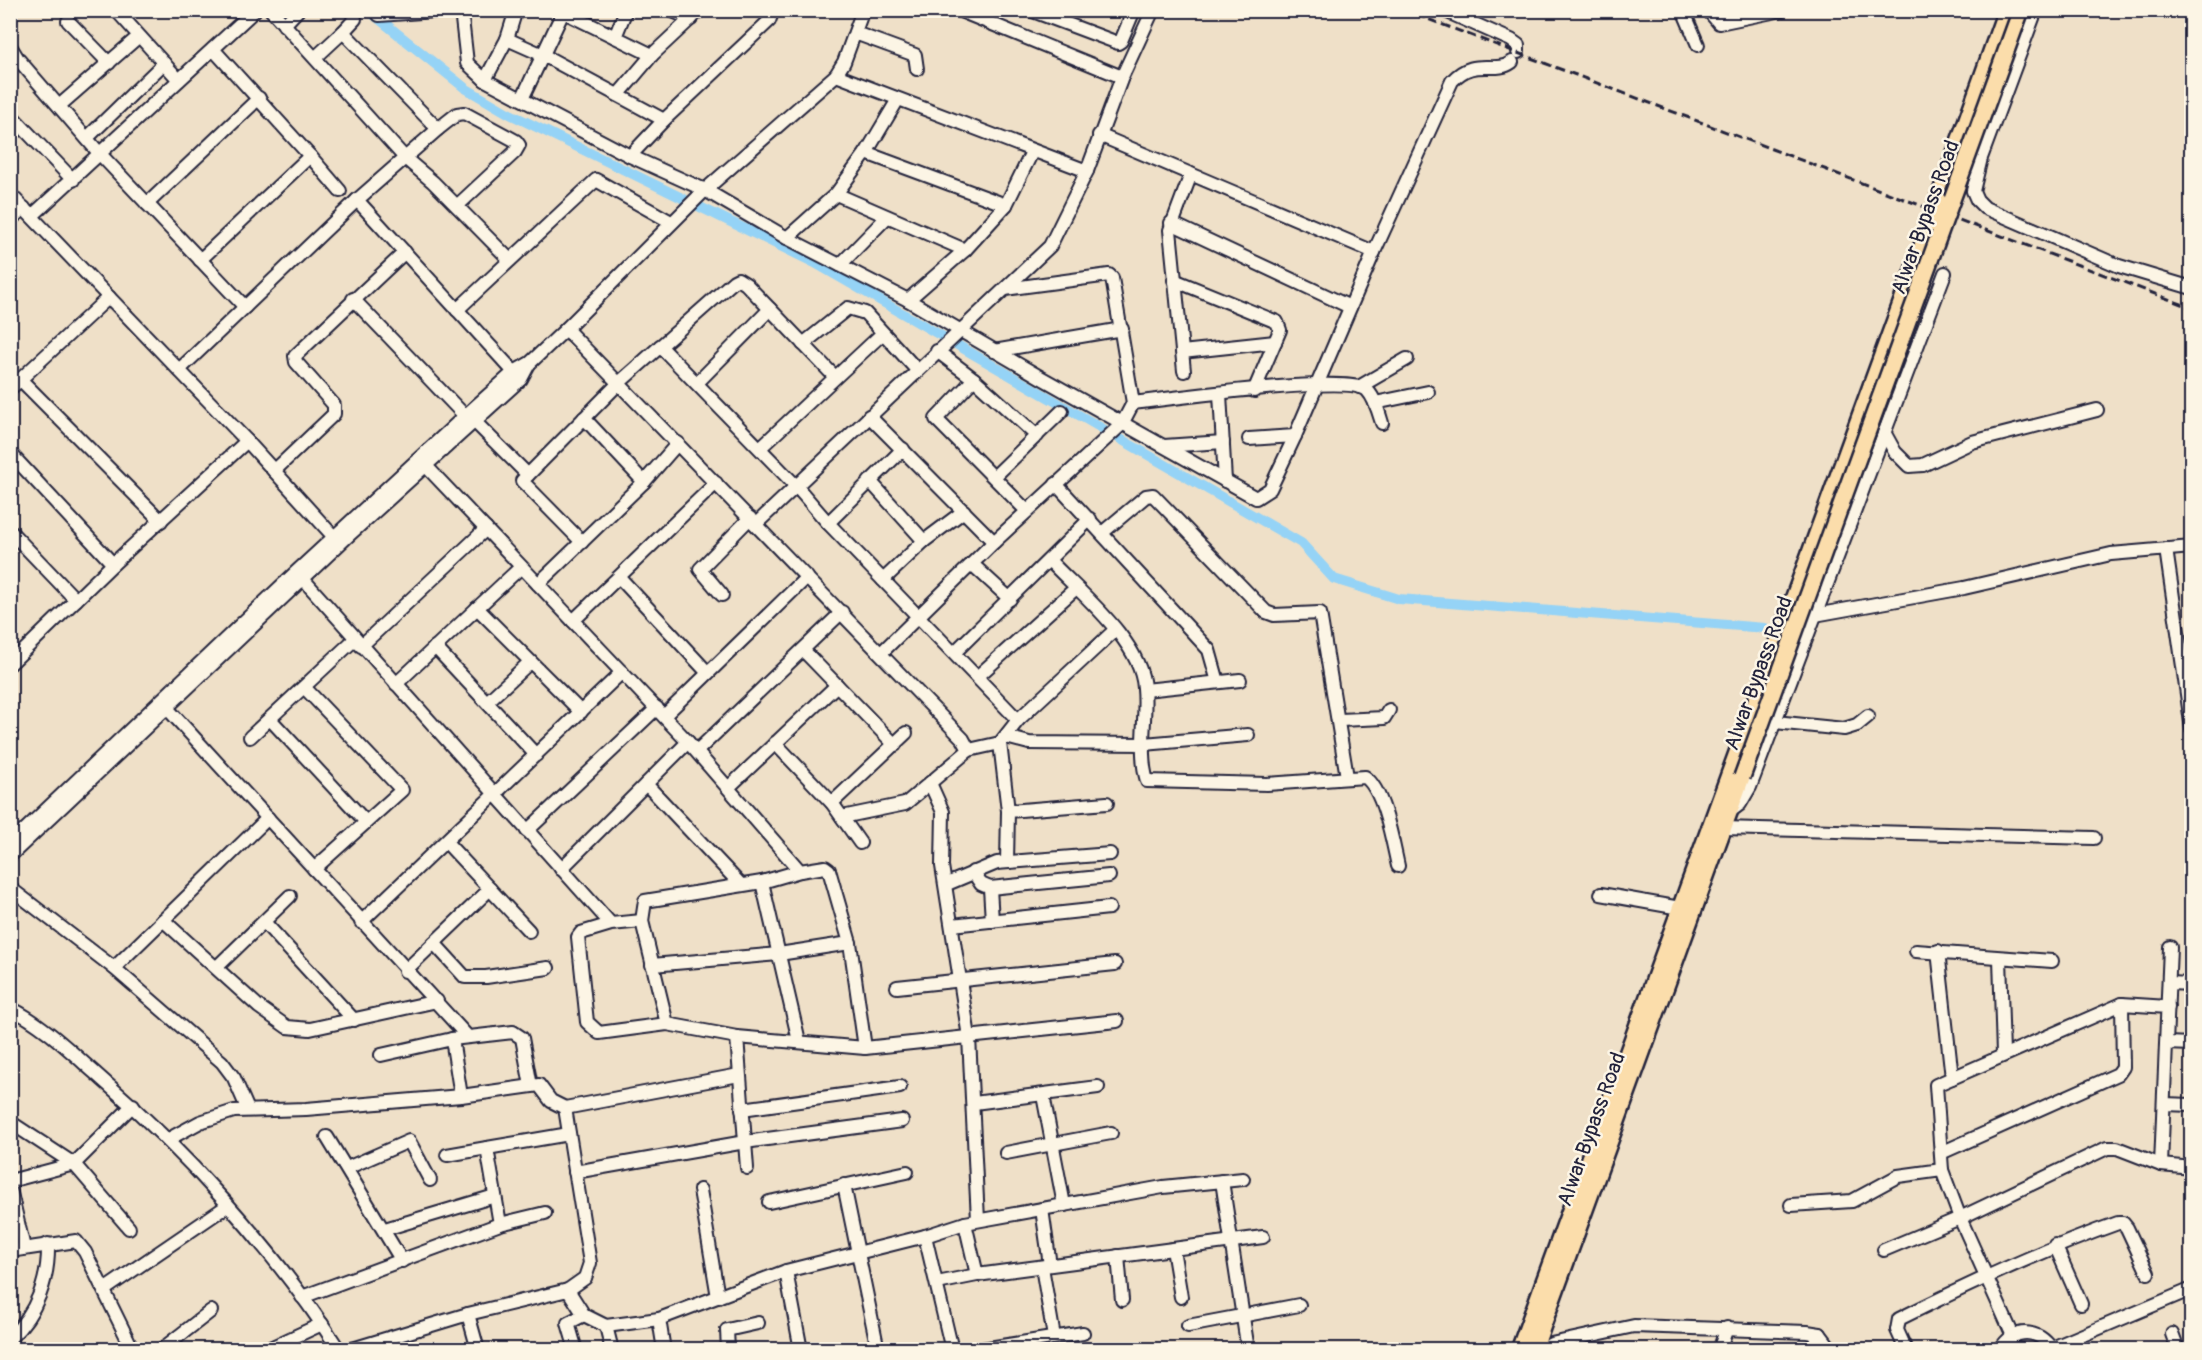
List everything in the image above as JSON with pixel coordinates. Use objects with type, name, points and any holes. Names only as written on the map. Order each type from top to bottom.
[{"type":"main road","name":"Alwar Bypass Road","points":[[1519,1350],[2006,10]]},
{"type":"main road","name":"Alwar Bypass Road","points":[[1545,1345],[1725,821],[2021,10]]},
{"type":"street","points":[[116,10],[179,80]]},
{"type":"street","points":[[10,220],[28,212],[73,180],[255,10]]},
{"type":"street","points":[[271,10],[406,159],[457,206],[510,260]]},
{"type":"street","points":[[284,25],[298,10]]},
{"type":"street","points":[[379,15],[450,10]]},
{"type":"street","points":[[461,10],[467,63],[485,80],[630,156],[705,190],[787,238],[908,300],[954,334],[994,351],[1118,428],[1163,446],[1256,498],[1269,489],[1295,436],[1374,252],[1452,81],[1463,72],[1479,66],[1502,68],[1515,57],[1518,45],[1511,40],[1461,14],[1443,10]]},
{"type":"street","points":[[485,80],[507,39],[516,10]]},
{"type":"street","points":[[615,37],[626,10]]},
{"type":"street","points":[[669,10],[695,15]]},
{"type":"street","points":[[630,156],[664,120],[769,21],[773,10]]},
{"type":"street","points":[[10,856],[426,466],[514,372],[530,363],[566,329],[671,222],[836,75],[863,10]]},
{"type":"street","points":[[958,10],[1122,77]]},
{"type":"street","points":[[1030,10],[1056,15],[1118,43],[1121,41],[1134,10]]},
{"type":"street","points":[[722,595],[700,569],[796,486],[954,334],[1050,246],[1087,171],[1122,77],[1153,10]]},
{"type":"street","points":[[1683,10],[1698,45]]},
{"type":"street","points":[[1708,10],[1719,23],[1782,10]]},
{"type":"street","points":[[2036,10],[1981,158],[1973,191],[1977,200],[1985,208],[2119,266],[2192,288]]},
{"type":"street","points":[[522,99],[564,11],[652,55]]},
{"type":"street","points":[[618,95],[652,55],[695,15]]},
{"type":"street","points":[[315,58],[355,19]]},
{"type":"street","points":[[68,21],[109,63]]},
{"type":"street","points":[[344,32],[438,129]]},
{"type":"street","points":[[855,33],[915,55],[917,69]]},
{"type":"street","points":[[59,106],[138,37]]},
{"type":"street","points":[[507,39],[543,55],[664,120]]},
{"type":"street","points":[[10,46],[18,59],[100,154],[245,307]]},
{"type":"street","points":[[213,49],[340,191]]},
{"type":"street","points":[[87,138],[164,63]]},
{"type":"street","points":[[836,75],[897,101],[1087,171]]},
{"type":"street","points":[[147,204],[259,98]]},
{"type":"street","points":[[787,238],[836,194],[866,153],[897,101]]},
{"type":"street","points":[[179,370],[357,200],[438,129],[457,114],[464,113],[516,141],[519,145],[457,206]]},
{"type":"street","points":[[10,114],[73,180]]},
{"type":"street","points":[[1099,135],[1374,252]]},
{"type":"street","points":[[908,300],[965,250],[1006,205],[1032,152]]},
{"type":"street","points":[[866,153],[1006,205]]},
{"type":"street","points":[[200,260],[310,156]]},
{"type":"street","points":[[1184,371],[1170,236],[1172,223],[1191,174]]},
{"type":"street","points":[[457,309],[596,180],[671,222]]},
{"type":"street","points":[[10,194],[247,441],[334,537]]},
{"type":"street","points":[[836,194],[965,250]]},
{"type":"street","points":[[357,200],[514,372]]},
{"type":"street","points":[[840,265],[887,216]]},
{"type":"street","points":[[1172,223],[1350,307]]},
{"type":"street","points":[[274,471],[334,414],[334,405],[295,359],[353,299],[405,252]]},
{"type":"street","points":[[1725,821],[1740,804],[1750,787],[1945,273]]},
{"type":"street","points":[[881,653],[994,542],[1118,428],[1133,403],[1122,329],[1112,278],[1109,275],[1005,289]]},
{"type":"street","points":[[582,542],[522,481],[620,382],[738,279],[835,377]]},
{"type":"street","points":[[1174,280],[1277,322],[1280,330],[1254,391]]},
{"type":"street","points":[[10,388],[109,297]]},
{"type":"street","points":[[353,299],[528,475]]},
{"type":"street","points":[[803,344],[848,308],[865,314],[917,370]]},
{"type":"street","points":[[697,383],[770,309]]},
{"type":"street","points":[[566,329],[842,612],[963,739],[969,750]]},
{"type":"street","points":[[994,351],[1122,329]]},
{"type":"street","points":[[760,448],[883,333]]},
{"type":"street","points":[[1182,352],[1275,342]]},
{"type":"street","points":[[660,346],[1018,720]]},
{"type":"street","points":[[939,349],[1037,435]]},
{"type":"street","points":[[1359,387],[1407,359]]},
{"type":"street","points":[[10,844],[334,537],[470,419],[521,379],[530,363]]},
{"type":"street","points":[[974,379],[936,420],[1027,511]]},
{"type":"street","points":[[20,380],[161,521]]},
{"type":"street","points":[[1133,403],[1316,384],[1359,387],[1366,390],[1375,403],[1382,423]]},
{"type":"street","points":[[1375,403],[1428,392]]},
{"type":"street","points":[[1220,394],[1226,481]]},
{"type":"street","points":[[1884,432],[1895,452],[1909,466],[1923,465],[1972,442],[2097,410]]},
{"type":"street","points":[[994,477],[1062,411]]},
{"type":"street","points":[[869,416],[994,542]]},
{"type":"street","points":[[584,418],[644,482]]},
{"type":"street","points":[[1249,439],[1295,436]]},
{"type":"street","points":[[13,657],[247,441]]},
{"type":"street","points":[[1163,446],[1223,442]]},
{"type":"street","points":[[538,584],[644,482],[678,443]]},
{"type":"street","points":[[828,523],[903,449]]},
{"type":"street","points":[[10,453],[113,564]]},
{"type":"street","points":[[426,466],[693,746],[800,871]]},
{"type":"street","points":[[870,482],[924,541]]},
{"type":"street","points":[[573,621],[716,483]]},
{"type":"street","points":[[1056,484],[1209,650],[1218,682]]},
{"type":"street","points":[[1102,533],[1146,496],[1153,495],[1266,612],[1274,615],[1320,613],[1340,720],[1347,777]]},
{"type":"street","points":[[883,580],[924,541],[964,511]]},
{"type":"street","points":[[954,653],[1090,519]]},
{"type":"street","points":[[250,737],[304,687],[358,643],[486,529]]},
{"type":"street","points":[[10,531],[76,600]]},
{"type":"street","points":[[1815,615],[1964,588],[2111,554],[2192,547]]},
{"type":"street","points":[[2166,549],[2192,729]]},
{"type":"street","points":[[1049,560],[1115,630],[1138,662],[1144,690],[1146,777],[1150,782],[1267,784],[1365,777],[1371,783],[1387,816],[1398,866]]},
{"type":"street","points":[[972,564],[1010,599]]},
{"type":"street","points":[[396,684],[521,567]]},
{"type":"street","points":[[527,831],[660,712],[708,673],[807,576]]},
{"type":"street","points":[[619,577],[708,673]]},
{"type":"street","points":[[303,579],[611,924]]},
{"type":"street","points":[[977,677],[1076,588]]},
{"type":"street","points":[[477,608],[581,712]]},
{"type":"street","points":[[561,869],[646,784],[803,650],[842,612]]},
{"type":"street","points":[[1007,862],[1008,811],[1003,740],[1018,720],[1115,630]]},
{"type":"street","points":[[435,648],[536,755]]},
{"type":"street","points":[[803,650],[895,746]]},
{"type":"street","points":[[487,702],[530,662]]},
{"type":"street","points":[[362,922],[622,672]]},
{"type":"street","points":[[1144,690],[1240,680]]},
{"type":"street","points":[[729,788],[837,685]]},
{"type":"street","points":[[304,687],[402,790],[314,869]]},
{"type":"street","points":[[167,708],[468,1037]]},
{"type":"street","points":[[1340,720],[1384,718],[1389,710]]},
{"type":"street","points":[[1775,722],[1844,729],[1857,725],[1868,716]]},
{"type":"street","points":[[270,719],[366,822]]},
{"type":"street","points":[[832,803],[895,746],[906,733]]},
{"type":"street","points":[[843,817],[905,804],[969,750],[1003,740],[1029,743],[1144,744],[1248,735]]},
{"type":"street","points":[[775,743],[832,803],[860,843]]},
{"type":"street","points":[[930,783],[943,812],[942,866],[969,1037],[978,1220]]},
{"type":"street","points":[[646,784],[741,885]]},
{"type":"street","points":[[1008,811],[1107,803]]},
{"type":"street","points":[[114,968],[268,818]]},
{"type":"street","points":[[1725,821],[2094,838]]},
{"type":"street","points":[[446,842],[529,931]]},
{"type":"street","points":[[946,884],[990,864],[1110,854]]},
{"type":"street","points":[[667,1024],[642,921],[645,902],[762,882],[800,871],[825,867],[829,870],[850,943],[865,1048]]},
{"type":"street","points":[[973,872],[981,884],[990,888],[1109,876]]},
{"type":"street","points":[[762,882],[799,1041]]},
{"type":"street","points":[[10,888],[114,968],[222,1062],[234,1078],[248,1110]]},
{"type":"street","points":[[990,888],[992,921]]},
{"type":"street","points":[[405,970],[490,889]]},
{"type":"street","points":[[1601,894],[1680,908]]},
{"type":"street","points":[[217,967],[290,896]]},
{"type":"street","points":[[952,925],[1109,908]]},
{"type":"street","points":[[163,920],[259,1007],[287,1027],[310,1029],[436,1001]]},
{"type":"street","points":[[642,921],[611,924],[581,933],[578,937],[587,1022],[599,1033],[667,1024],[737,1038],[799,1041],[865,1048],[1117,1021]]},
{"type":"street","points":[[264,922],[354,1020]]},
{"type":"street","points":[[652,965],[779,954],[850,943]]},
{"type":"street","points":[[434,944],[465,977],[486,978],[548,968]]},
{"type":"street","points":[[2161,1165],[2170,947]]},
{"type":"street","points":[[1916,951],[2052,961]]},
{"type":"street","points":[[1938,951],[1952,1078]]},
{"type":"street","points":[[2000,958],[2003,1054]]},
{"type":"street","points":[[897,987],[1115,964]]},
{"type":"street","points":[[2169,983],[2192,984]]},
{"type":"street","points":[[2013,1336],[1960,1218],[1942,1170],[1936,1085],[2122,1004],[2168,1007]]},
{"type":"street","points":[[1941,1153],[2118,1074],[2123,1067],[2122,1004]]},
{"type":"street","points":[[10,1008],[46,1031],[133,1105],[167,1140],[302,1297],[339,1350]]},
{"type":"street","points":[[381,1055],[468,1037],[513,1032],[522,1038],[531,1086]]},
{"type":"street","points":[[737,1038],[747,1168]]},
{"type":"street","points":[[452,1040],[461,1096]]},
{"type":"street","points":[[2167,1043],[2192,1044]]},
{"type":"street","points":[[167,1140],[220,1113],[248,1110],[291,1110],[461,1096],[531,1086],[543,1087],[551,1101],[565,1108],[739,1075]]},
{"type":"street","points":[[742,1109],[900,1087]]},
{"type":"street","points":[[974,1103],[1098,1087]]},
{"type":"street","points":[[1043,1095],[1064,1205]]},
{"type":"street","points":[[2164,1104],[2192,1105]]},
{"type":"street","points":[[10,1181],[74,1164],[133,1105]]},
{"type":"street","points":[[349,1350],[468,1314],[568,1290],[585,1278],[590,1263],[565,1108]]},
{"type":"street","points":[[575,1172],[745,1142],[902,1121]]},
{"type":"street","points":[[10,1122],[74,1164],[129,1228]]},
{"type":"street","points":[[1006,1153],[1111,1133]]},
{"type":"street","points":[[447,1155],[569,1134]]},
{"type":"street","points":[[327,1137],[385,1229],[402,1261]]},
{"type":"street","points":[[347,1168],[409,1141],[430,1180]]},
{"type":"street","points":[[488,1148],[500,1224]]},
{"type":"street","points":[[1884,1250],[1960,1218],[2107,1148],[2116,1148],[2161,1165],[2192,1168]]},
{"type":"street","points":[[1791,1205],[1852,1200],[1861,1197],[1871,1188],[1903,1174],[1942,1170]]},
{"type":"street","points":[[769,1202],[907,1172]]},
{"type":"street","points":[[568,1290],[584,1315],[606,1326],[659,1319],[786,1271],[925,1236],[965,1223],[1163,1187],[1243,1179]]},
{"type":"street","points":[[1222,1181],[1248,1350]]},
{"type":"street","points":[[844,1185],[878,1350]]},
{"type":"street","points":[[10,1189],[24,1248]]},
{"type":"street","points":[[700,1190],[718,1297]]},
{"type":"street","points":[[385,1229],[495,1196]]},
{"type":"street","points":[[104,1290],[226,1206]]},
{"type":"street","points":[[1042,1209],[1054,1338]]},
{"type":"street","points":[[302,1297],[500,1224],[545,1213]]},
{"type":"street","points":[[965,1223],[977,1275]]},
{"type":"street","points":[[1906,1350],[1898,1330],[1899,1319],[1986,1275],[2055,1245],[2123,1223],[2148,1273]]},
{"type":"street","points":[[925,1236],[952,1350]]},
{"type":"street","points":[[937,1283],[977,1275],[1263,1237]]},
{"type":"street","points":[[10,1251],[70,1240],[82,1246],[133,1350]]},
{"type":"street","points":[[10,1338],[18,1331],[46,1282],[49,1268],[48,1244]]},
{"type":"street","points":[[2055,1245],[2081,1304]]},
{"type":"street","points":[[1173,1249],[1180,1297]]},
{"type":"street","points":[[1118,1256],[1122,1300]]},
{"type":"street","points":[[786,1271],[801,1350]]},
{"type":"street","points":[[2000,1350],[2013,1336],[2024,1332],[2036,1334],[2052,1349],[2192,1289]]},
{"type":"street","points":[[1188,1326],[1299,1305]]},
{"type":"street","points":[[161,1350],[211,1311]]},
{"type":"street","points":[[468,1314],[478,1350]]},
{"type":"street","points":[[576,1350],[568,1323],[584,1315]]},
{"type":"street","points":[[659,1319],[664,1350]]},
{"type":"street","points":[[728,1350],[727,1330],[758,1323]]},
{"type":"street","points":[[266,1350],[322,1324]]},
{"type":"street","points":[[606,1326],[612,1350]]},
{"type":"street","points":[[1545,1345],[1634,1326],[1727,1328],[1820,1334],[1832,1350]]},
{"type":"street","points":[[1719,1350],[1727,1328]]},
{"type":"street","points":[[976,1350],[1026,1346],[1083,1333]]},
{"type":"street","points":[[1811,1350],[1820,1334]]},
{"type":"street","points":[[2172,1334],[2178,1350]]},
{"type":"waterway","points":[[368,10],[465,88],[508,113],[684,199]]},
{"type":"waterway","points":[[698,206],[815,263],[1301,543],[1334,579],[1399,599],[1765,628]]},
{"type":"railway","points":[[1404,10],[2192,308]]}]
